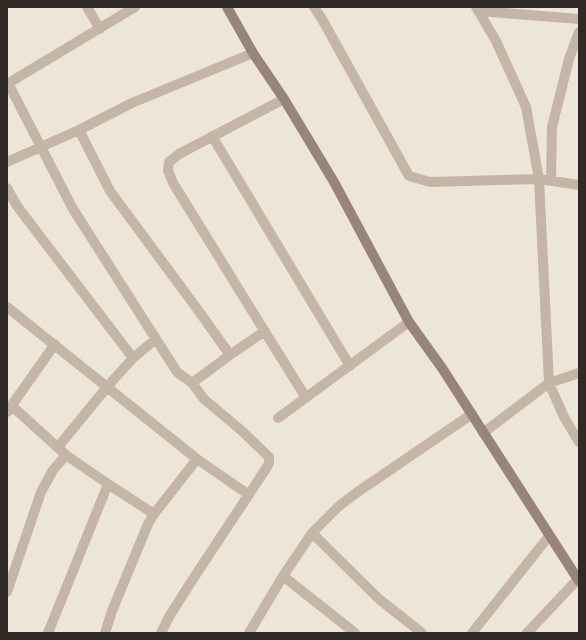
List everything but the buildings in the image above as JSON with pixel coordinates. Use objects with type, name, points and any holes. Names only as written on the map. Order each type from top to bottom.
[{"type":"street","points":[[87,7],[100,29]]},
{"type":"street","points":[[135,7],[8,84],[73,209],[177,372],[192,383],[204,399],[242,431],[269,457],[270,463],[169,617],[161,633]]},
{"type":"street","points":[[227,7],[253,53],[284,99],[334,182],[409,322],[442,368],[578,580],[527,633]]},
{"type":"street","points":[[314,7],[409,176],[430,182],[539,179],[579,185]]},
{"type":"street","points":[[477,9],[496,41],[526,107],[539,179],[549,383],[564,417],[579,442]]},
{"type":"street","points":[[477,9],[579,18]]},
{"type":"street","points":[[551,180],[552,127],[569,59],[579,32]]},
{"type":"street","points":[[7,162],[80,130],[132,103],[253,53]]},
{"type":"street","points":[[284,99],[179,154],[169,162],[168,170],[174,183],[306,398]]},
{"type":"street","points":[[80,130],[110,191],[230,355]]},
{"type":"street","points":[[212,136],[350,366]]},
{"type":"street","points":[[7,188],[16,206],[133,358]]},
{"type":"street","points":[[7,307],[197,459],[249,495]]},
{"type":"street","points":[[278,418],[409,322]]},
{"type":"street","points":[[192,383],[264,331]]},
{"type":"street","points":[[58,447],[107,386],[133,358],[156,339]]},
{"type":"street","points":[[55,344],[9,408],[66,455],[154,514]]},
{"type":"street","points":[[483,433],[549,383],[579,373]]},
{"type":"street","points":[[253,631],[282,576],[312,533],[339,506],[359,490],[472,414]]},
{"type":"street","points":[[7,592],[41,492],[53,470],[66,455]]},
{"type":"street","points":[[105,633],[112,611],[144,533],[154,514],[197,459]]},
{"type":"street","points":[[48,633],[108,484]]},
{"type":"street","points":[[312,533],[379,599],[422,633]]},
{"type":"street","points":[[472,633],[549,536]]},
{"type":"street","points":[[282,576],[355,633]]}]
